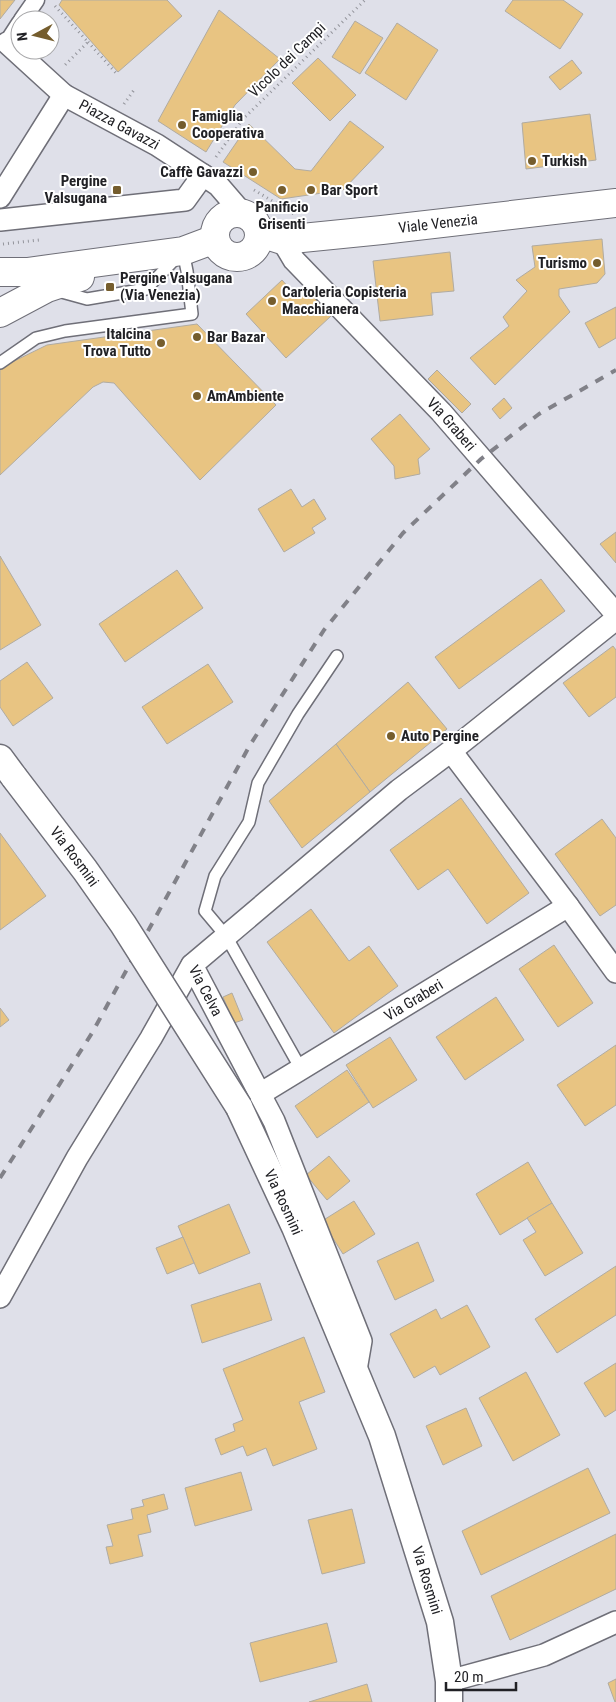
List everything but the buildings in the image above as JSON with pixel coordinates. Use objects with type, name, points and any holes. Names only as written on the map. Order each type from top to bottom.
[{"type":"main road","name":"Viale Venezia","points":[[215,239],[218,224],[222,218],[229,214],[262,229],[382,230],[616,202]]},
{"type":"main road","points":[[0,272],[28,272],[144,257],[183,251],[215,239],[223,252],[237,258],[256,248],[262,229]]},
{"type":"main road","points":[[0,313],[47,288],[144,257]]},
{"type":"street","points":[[7,42],[10,38]]},
{"type":"street","name":"Piazza Gavazzi","points":[[7,42],[64,95],[157,145],[207,169],[218,185],[262,229]]},
{"type":"street","name":"Piazza Gavazzi","points":[[0,197],[64,95]]},
{"type":"street","points":[[0,220],[185,200],[207,169]]},
{"type":"street","name":"Via Graberi","points":[[262,229],[441,412],[616,614]]},
{"type":"street","points":[[192,965],[399,790],[451,751],[616,619]]},
{"type":"street","points":[[451,751],[616,972]]},
{"type":"street","name":"Via Rosmini","points":[[7,768],[85,870],[249,1100],[295,1227],[356,1370],[385,1445],[440,1622],[449,1691]]},
{"type":"street","name":"Via Graberi","points":[[249,1100],[568,906]]},
{"type":"street","name":"Via Celva","points":[[192,965],[249,1100]]},
{"type":"street","name":"Via Celva","points":[[0,1297],[77,1158],[151,1038],[192,965]]},
{"type":"street","points":[[449,1691],[544,1655],[616,1622]]},
{"type":"lane","points":[[47,288],[87,299],[146,289],[183,251]]},
{"type":"lane","points":[[0,363],[36,338],[65,331],[192,314],[183,251]]},
{"type":"lane","points":[[301,1069],[226,936],[205,911],[215,876],[249,822],[258,783],[298,714],[338,656]]},
{"type":"path","name":"Vicolo dei Campi","points":[[207,169],[243,119],[365,0]]},
{"type":"path","points":[[54,6],[116,73]]},
{"type":"path","points":[[68,61],[88,42]]},
{"type":"path","points":[[126,101],[134,90]]},
{"type":"path","points":[[249,187],[296,215]]},
{"type":"railway","points":[[0,1178],[92,1033],[250,745],[324,630],[403,533],[481,459],[539,414],[616,370]]},
{"type":"place","name":"Famiglia Cooperativa","points":[[182,125]]},
{"type":"place","name":"Turkish","points":[[532,161]]},
{"type":"place","name":"Caffè Gavazzi","points":[[253,172]]},
{"type":"place","name":"Pergine Valsugana","points":[[117,190]]},
{"type":"place","name":"Panificio Grisenti","points":[[282,190]]},
{"type":"place","name":"Bar Sport","points":[[311,190]]},
{"type":"place","name":"Turismo","points":[[597,263]]},
{"type":"place","name":"Pergine Valsugana (Via Venezia)","points":[[110,287]]},
{"type":"place","name":"Cartoleria Copisteria Macchianera","points":[[272,301]]},
{"type":"place","name":"Bar Bazar","points":[[197,337]]},
{"type":"place","name":"Italcina Trova Tutto","points":[[161,343]]},
{"type":"place","name":"AmAmbiente","points":[[197,396]]},
{"type":"place","name":"Auto Pergine","points":[[391,736]]}]
